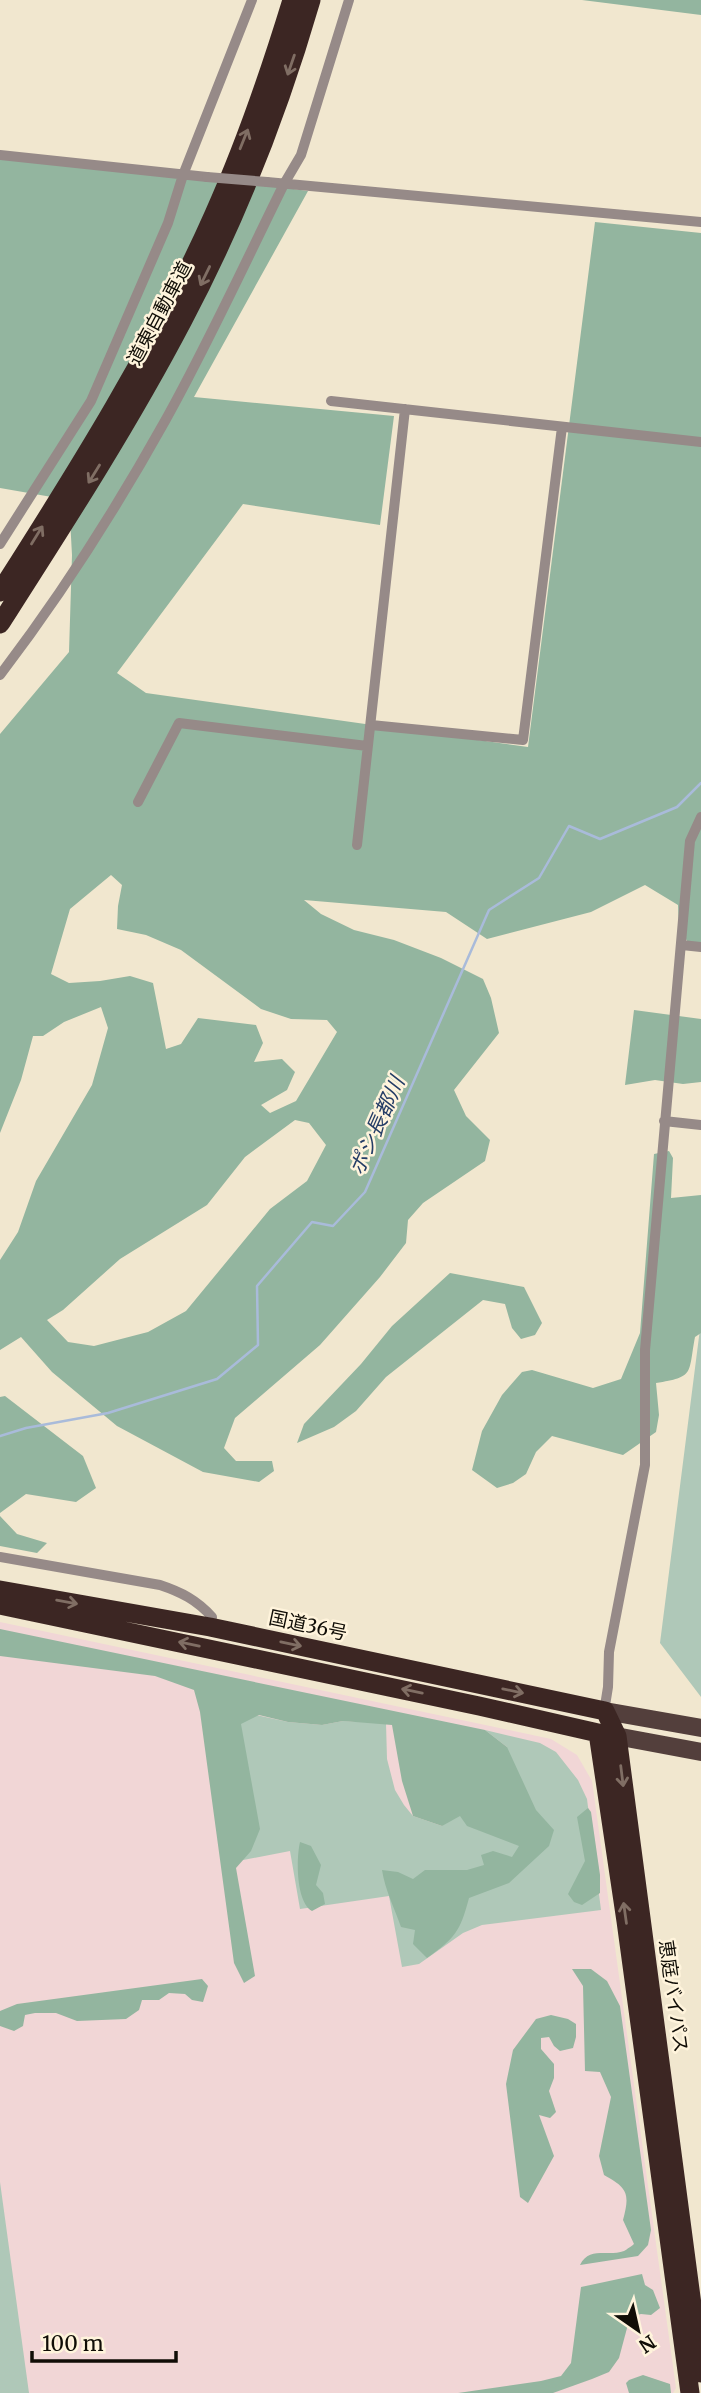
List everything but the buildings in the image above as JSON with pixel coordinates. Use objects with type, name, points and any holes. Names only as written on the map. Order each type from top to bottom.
[{"type":"highway","name":"道東自動車道","points":[[0,592],[116,404],[167,312],[229,177],[253,116],[292,0]]},
{"type":"highway","name":"道東自動車道","points":[[0,624],[132,412],[184,318],[232,219],[271,122],[311,0]]},
{"type":"highway","name":"国道36号","points":[[0,1590],[210,1627],[605,1711]]},
{"type":"highway","points":[[0,1605],[598,1732]]},
{"type":"highway","name":"恵庭バイパス","points":[[605,1711],[617,1736],[697,2364],[690,2393]]},
{"type":"highway","name":"恵庭バイパス","points":[[598,1732],[697,2364]]},
{"type":"main road","points":[[605,1711],[701,1728]]},
{"type":"main road","points":[[598,1732],[701,1752]]},
{"type":"street","points":[[0,544],[91,401],[168,223],[183,175],[253,0]]},
{"type":"street","points":[[0,675],[78,565],[124,494],[167,419],[284,184],[302,155],[349,0]]},
{"type":"street","points":[[0,155],[183,175],[701,222]]},
{"type":"street","points":[[331,401],[701,442]]},
{"type":"street","points":[[357,845],[405,409]]},
{"type":"street","points":[[371,725],[523,740],[562,427]]},
{"type":"street","points":[[138,802],[179,723],[367,746]]},
{"type":"street","points":[[598,1732],[605,1711],[609,1652],[645,1465],[645,1350],[664,1121],[690,841],[701,817]]},
{"type":"street","points":[[682,945],[701,947]]},
{"type":"street","points":[[664,1121],[701,1125]]},
{"type":"street","points":[[0,1558],[160,1585],[202,1605],[212,1617],[210,1627]]},
{"type":"shaded area","points":[[0,1622],[551,1739],[577,1755],[592,1781],[676,2388],[673,2393],[0,2393]]},
{"type":"green space","points":[[582,0],[701,0],[701,15]]},
{"type":"green space","points":[[0,155],[207,177],[308,191],[194,397],[394,416],[380,525],[243,504],[117,673],[146,693],[528,747],[595,222],[701,233],[701,943],[688,942],[679,930],[678,905],[645,885],[591,912],[487,939],[446,912],[304,900],[321,914],[354,930],[394,940],[441,958],[483,979],[491,998],[499,1033],[454,1090],[466,1116],[490,1140],[485,1161],[423,1203],[408,1220],[406,1243],[380,1277],[320,1345],[235,1418],[224,1448],[236,1461],[272,1461],[274,1471],[259,1482],[203,1472],[117,1426],[52,1372],[21,1337],[0,1350],[0,1260],[18,1232],[36,1181],[92,1085],[108,1028],[101,1007],[64,1022],[43,1036],[33,1036],[21,1080],[0,1133],[0,734],[69,652],[72,555],[69,500],[0,488]],"holes":[[[111,875],[122,885],[117,929],[146,935],[181,950],[261,1009],[291,1019],[327,1020],[337,1032],[296,1101],[270,1113],[261,1105],[287,1090],[295,1072],[282,1059],[254,1062],[263,1043],[256,1025],[198,1018],[181,1044],[166,1049],[153,983],[130,976],[69,983],[51,974],[70,909]],[[295,1120],[309,1123],[326,1145],[307,1181],[270,1209],[186,1311],[148,1332],[94,1346],[68,1342],[47,1320],[63,1310],[120,1259],[207,1205],[245,1157]]]},
{"type":"green space","points":[[634,1010],[701,1019],[701,1082],[683,1084],[655,1080],[625,1085]]},
{"type":"green space","points":[[669,1151],[673,1158],[671,1198],[701,1195],[701,1333],[695,1337],[688,1372],[684,1376],[656,1383],[659,1415],[656,1432],[623,1455],[552,1436],[536,1452],[526,1474],[513,1483],[497,1488],[472,1470],[482,1431],[502,1395],[522,1372],[532,1370],[593,1388],[621,1379],[640,1333],[654,1154]]},
{"type":"green space","points":[[450,1273],[524,1287],[542,1323],[535,1335],[521,1339],[512,1328],[505,1304],[483,1300],[386,1377],[356,1411],[334,1427],[297,1443],[304,1424],[361,1364],[392,1326]]},
{"type":"green space","points":[[701,1321],[701,1697],[660,1643]]},
{"type":"green space","points":[[5,1396],[83,1456],[96,1488],[76,1502],[26,1494],[0,1513],[0,1397]]},
{"type":"green space","points":[[0,1516],[17,1534],[47,1543],[37,1553],[0,1546]]},
{"type":"green space","points":[[0,1629],[485,1730],[507,1747],[536,1810],[554,1830],[549,1846],[509,1883],[469,1898],[463,1919],[455,1933],[427,1958],[413,1944],[415,1930],[401,1927],[387,1892],[382,1870],[398,1872],[413,1879],[425,1870],[467,1870],[484,1865],[481,1855],[493,1851],[512,1857],[519,1846],[467,1826],[460,1816],[442,1826],[413,1816],[402,1781],[392,1725],[343,1721],[322,1725],[288,1722],[259,1715],[241,1724],[260,1829],[251,1851],[236,1868],[255,1976],[244,1983],[234,1963],[200,1712],[194,1690],[155,1676],[0,1656]]},
{"type":"green space","points":[[252,1714],[288,1722],[322,1725],[343,1721],[386,1723],[387,1759],[395,1790],[413,1816],[442,1826],[507,1747],[485,1730],[540,1743],[556,1752],[578,1780],[587,1799],[601,1910],[482,1925],[463,1933],[419,1964],[402,1967],[389,1896],[300,1909],[290,1851],[233,1862],[239,1719]]},
{"type":"green space","points":[[588,1808],[591,1812],[600,1875],[600,1893],[582,1905],[574,1902],[568,1894],[585,1861],[577,1817]]},
{"type":"green space","points":[[300,1842],[311,1846],[321,1865],[316,1885],[323,1893],[325,1904],[312,1911],[300,1890]]},
{"type":"green space","points":[[572,1969],[591,1969],[607,1981],[620,2006],[651,2230],[648,2245],[638,2256],[580,2265],[584,2259],[594,2254],[618,2253],[634,2244],[623,2220],[625,2193],[618,2184],[604,2175],[599,2156],[611,2097],[600,2072],[585,2071],[583,1986]]},
{"type":"green space","points":[[202,1979],[208,1986],[203,2002],[192,2000],[185,1994],[169,1993],[159,2000],[142,2000],[139,2010],[126,2019],[77,2021],[56,2013],[35,2013],[25,2015],[23,2026],[14,2031],[0,2026],[0,2011],[17,2004]]},
{"type":"green space","points":[[551,2015],[576,2024],[576,2037],[573,2048],[560,2051],[549,2037],[541,2038],[541,2049],[554,2064],[554,2078],[549,2091],[556,2112],[550,2118],[539,2115],[554,2156],[528,2203],[520,2197],[506,2084],[513,2050],[536,2019]]},
{"type":"green space","points":[[0,2182],[29,2393],[0,2393]]},
{"type":"green space","points":[[642,2274],[645,2285],[653,2290],[660,2308],[651,2315],[630,2317],[619,2358],[609,2372],[553,2393],[458,2393],[561,2376],[571,2363],[581,2287]]},
{"type":"green space","points":[[643,2375],[670,2384],[671,2393],[629,2393],[626,2383]]},
{"type":"waterway","name":"ポシ長都川","points":[[0,1436],[26,1428],[108,1413],[217,1379],[258,1345],[257,1286],[312,1222],[333,1226],[365,1192],[489,910],[539,878],[569,826],[600,839],[677,807],[701,783]]}]
